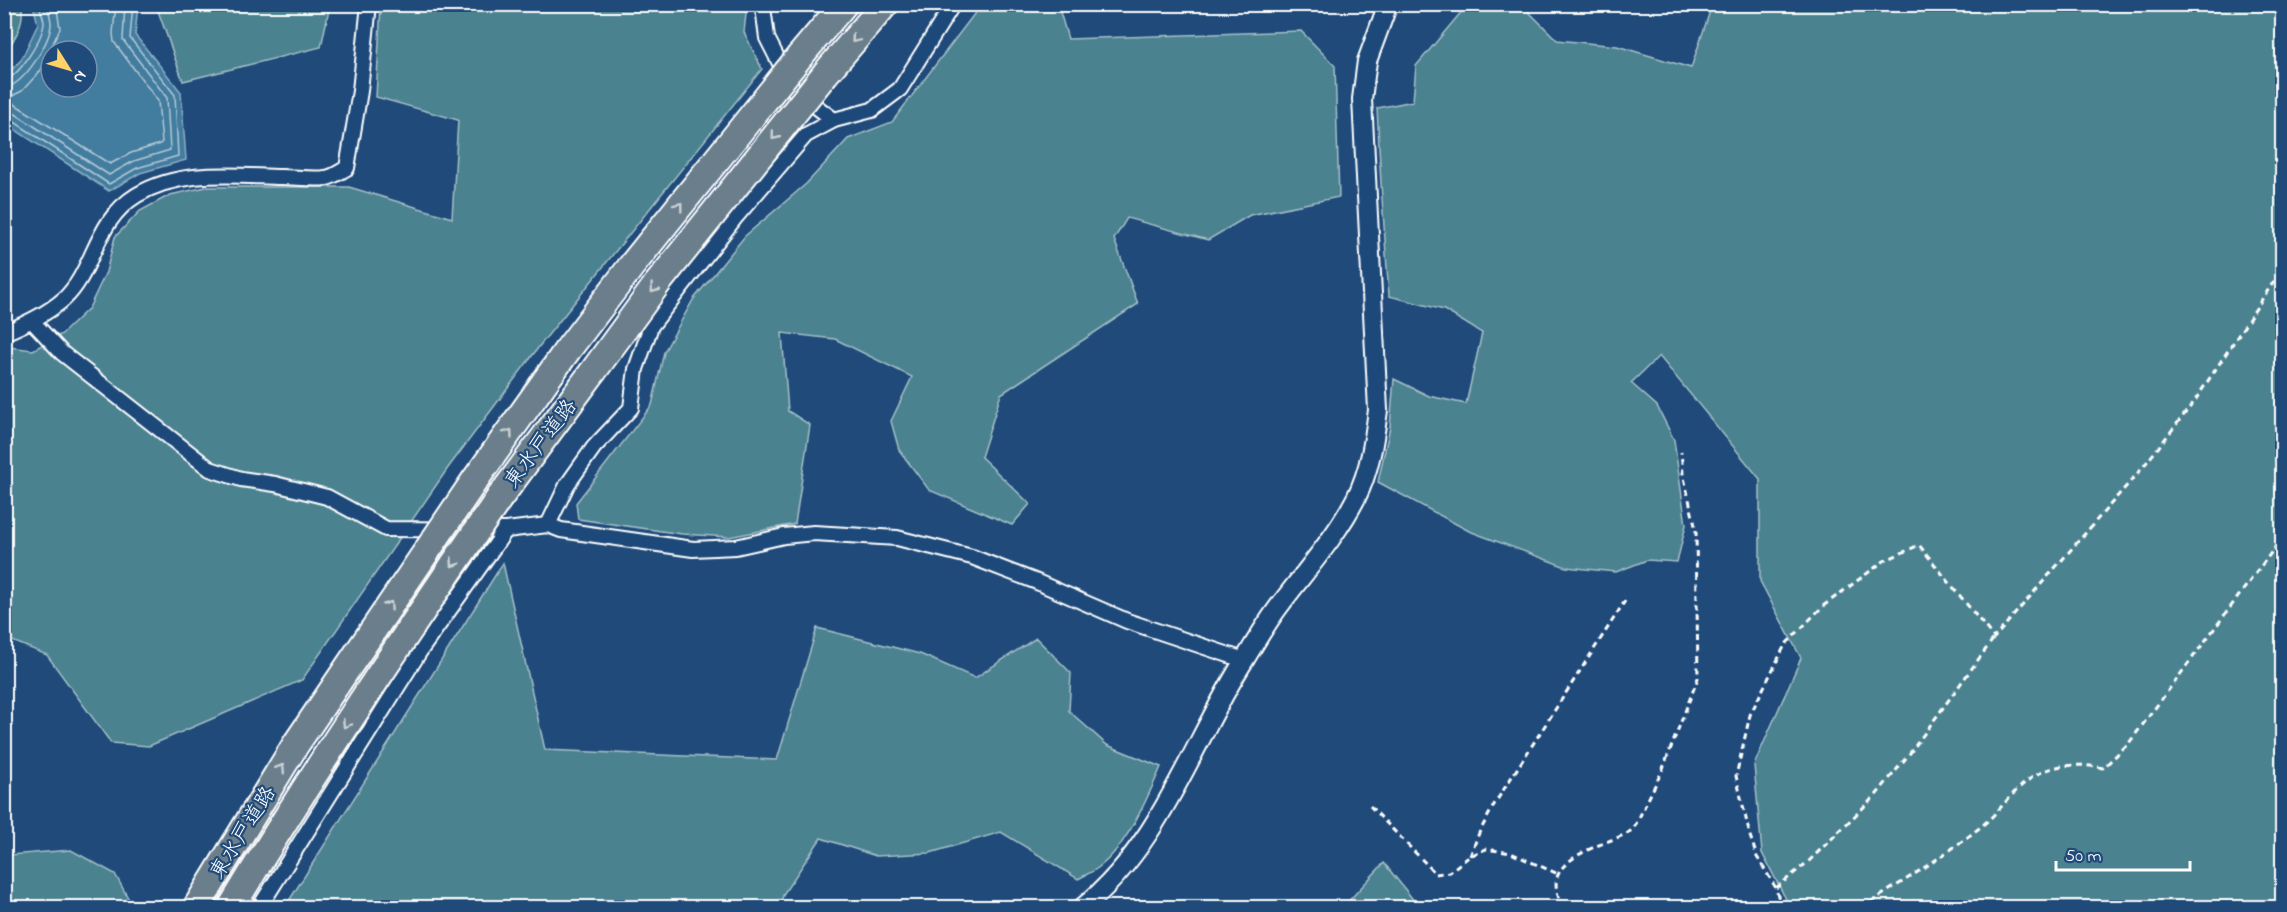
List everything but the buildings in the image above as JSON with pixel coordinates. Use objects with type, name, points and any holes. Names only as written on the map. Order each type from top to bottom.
[{"type":"highway","name":"東水戸道路","points":[[196,908],[296,744],[475,480],[640,255],[844,4]]},
{"type":"highway","name":"東水戸道路","points":[[231,908],[328,751],[500,497],[657,284],[825,74],[885,4]]},
{"type":"street","points":[[4,333],[32,321],[65,298],[79,279],[105,228],[119,209],[137,195],[160,184],[207,175],[328,178],[347,168],[360,91],[369,4]]},
{"type":"street","points":[[765,4],[763,7],[767,38],[793,89],[834,120]]},
{"type":"street","points":[[548,525],[567,485],[594,447],[630,408],[636,369],[651,326],[735,218],[806,135],[834,120],[872,110],[900,89],[953,4]]},
{"type":"street","points":[[1082,908],[1115,875],[1146,838],[1244,660],[1278,608],[1339,527],[1367,471],[1374,445],[1378,410],[1362,99],[1367,61],[1388,4]]},
{"type":"street","points":[[32,321],[62,353],[210,469],[242,479],[275,484],[327,497],[386,529],[506,530],[548,525],[561,530],[693,549],[736,547],[814,532],[897,538],[972,557],[1127,621],[1244,660]]},
{"type":"street","points":[[259,908],[420,651],[506,530]]},
{"type":"path","points":[[1776,888],[1809,861],[1877,794],[1910,753],[1994,638],[2150,458],[2194,402],[2283,269]]},
{"type":"path","points":[[1562,907],[1556,886],[1558,874],[1578,855],[1628,833],[1634,828],[1662,771],[1698,678],[1695,530],[1681,452]]},
{"type":"path","points":[[1862,908],[1938,858],[1984,824],[2031,778],[2052,768],[2085,764],[2103,768],[2112,761],[2129,743],[2283,538]]},
{"type":"path","points":[[1781,908],[1776,888],[1757,857],[1736,776],[1750,715],[1785,645],[1823,606],[1884,561],[1919,545],[1994,638]]},
{"type":"path","points":[[1470,856],[1479,832],[1495,803],[1625,601]]},
{"type":"path","points":[[1370,806],[1436,874],[1449,872],[1470,856],[1486,849],[1511,854],[1558,874]]},
{"type":"green space","points":[[5,4],[22,5],[22,19],[13,42],[5,53]]},
{"type":"green space","points":[[156,4],[330,5],[321,47],[183,81]]},
{"type":"green space","points":[[1468,4],[1522,5],[1557,40],[1617,46],[1691,68],[1712,5],[2282,5],[2282,907],[1790,907],[1762,853],[1754,765],[1801,658],[1760,581],[1760,479],[1659,356],[1631,383],[1657,406],[1674,440],[1686,525],[1677,562],[1647,560],[1616,572],[1566,567],[1469,531],[1378,482],[1390,427],[1394,379],[1429,396],[1466,404],[1482,333],[1444,310],[1389,296],[1377,108],[1413,101],[1416,66]]},
{"type":"green space","points":[[381,5],[747,5],[744,32],[762,69],[541,344],[448,468],[302,680],[149,746],[111,743],[47,655],[5,638],[4,348],[33,350],[62,334],[89,308],[106,272],[115,237],[140,211],[170,195],[206,187],[349,187],[452,218],[458,120],[376,97]]},
{"type":"green space","points":[[981,5],[1058,5],[1068,39],[1301,31],[1335,66],[1339,197],[1250,215],[1208,240],[1127,218],[1114,239],[1138,304],[1001,394],[981,457],[1030,504],[1012,525],[929,490],[899,450],[891,421],[912,377],[835,339],[782,333],[788,411],[810,425],[795,524],[729,537],[682,534],[578,519],[576,503],[652,405],[664,352],[693,300],[745,236],[806,184],[848,139],[892,122]]},
{"type":"green space","points":[[503,563],[545,750],[777,760],[817,628],[920,654],[975,678],[1036,638],[1071,673],[1069,711],[1107,745],[1161,767],[1135,821],[1119,847],[1099,867],[1078,879],[1001,832],[930,853],[876,856],[821,838],[784,893],[779,907],[285,907]]},
{"type":"green space","points":[[5,845],[10,855],[71,850],[115,874],[133,907],[5,907]]},
{"type":"green space","points":[[1384,863],[1419,907],[1343,907]]},
{"type":"water","points":[[33,5],[138,5],[135,35],[181,92],[186,160],[140,173],[109,191],[5,123],[5,76],[21,60],[38,24]]}]
